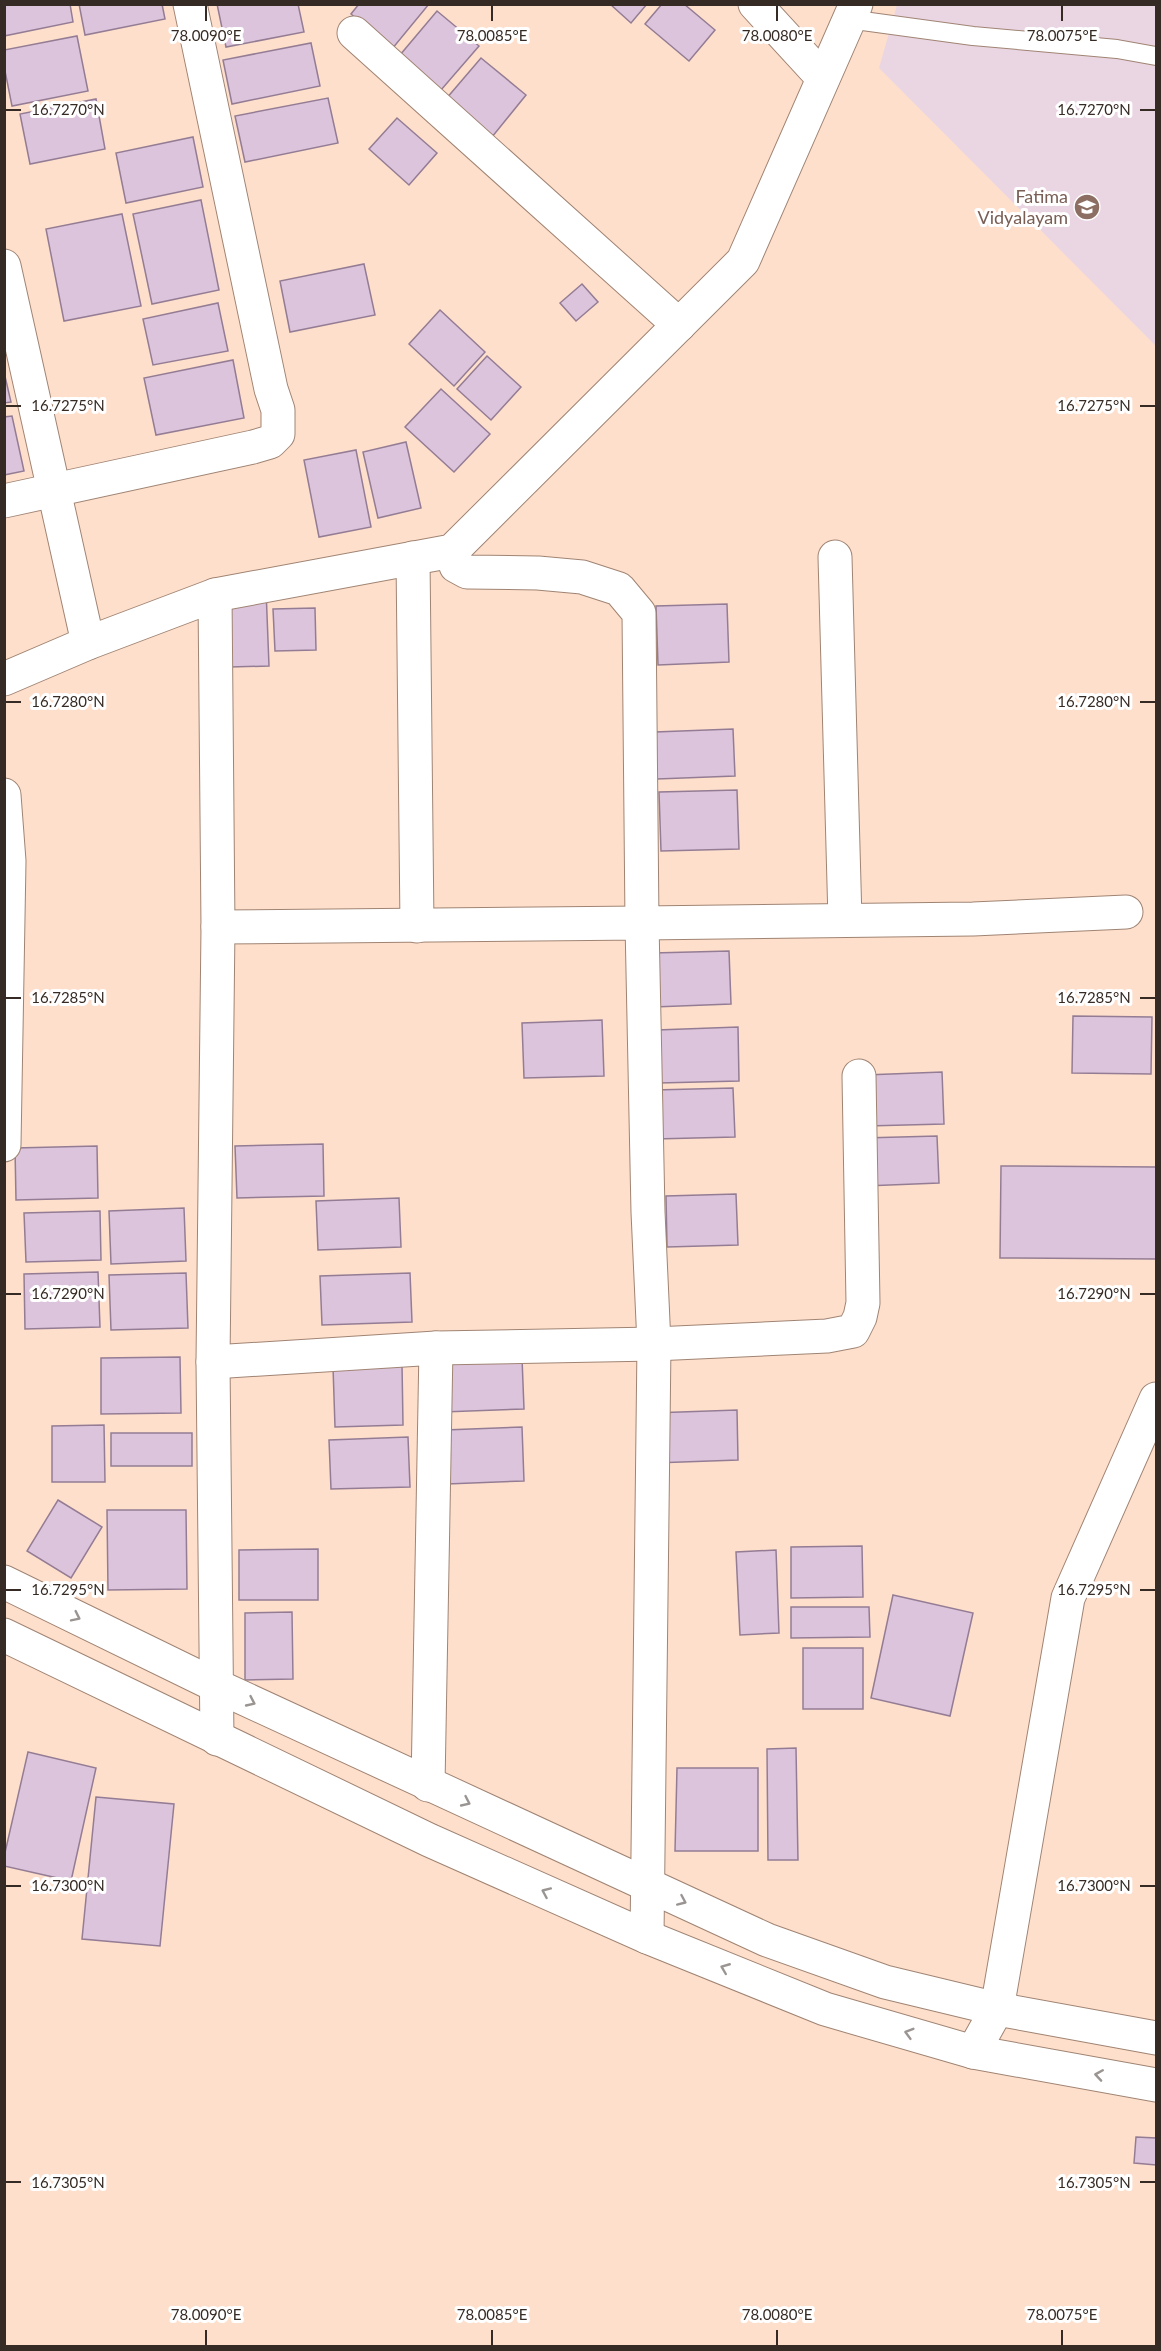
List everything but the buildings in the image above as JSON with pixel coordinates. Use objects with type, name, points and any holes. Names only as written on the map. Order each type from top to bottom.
[{"type":"street","points":[[4,501],[55,492],[253,447],[270,442],[278,434],[278,411],[268,378],[190,4]]},
{"type":"street","points":[[755,4],[823,78]]},
{"type":"street","points":[[4,679],[88,643],[216,595],[452,551],[743,261],[852,12]]},
{"type":"street","points":[[354,33],[679,325]]},
{"type":"street","points":[[4,266],[88,643]]},
{"type":"street","points":[[452,551],[456,566],[466,572],[538,573],[582,578],[619,589],[639,613],[642,923],[648,1212],[654,1344],[647,1936]]},
{"type":"street","points":[[835,557],[845,920]]},
{"type":"street","points":[[414,558],[417,926]]},
{"type":"street","points":[[216,595],[218,927],[213,1362],[217,1739]]},
{"type":"street","points":[[4,795],[9,861],[4,1145]]},
{"type":"street","points":[[218,927],[973,919],[1126,912]]},
{"type":"street","points":[[213,1362],[436,1348],[654,1344],[827,1336],[853,1331],[860,1317],[862,1303],[859,1076]]},
{"type":"street","points":[[428,1785],[436,1348]]},
{"type":"street","points":[[973,2052],[997,2009],[1068,1598],[1156,1399]]},
{"type":"street","points":[[4,1582],[217,1686],[767,1940],[885,1982],[997,2009],[1156,2038]]},
{"type":"street","points":[[4,1635],[429,1840],[647,1936],[825,2009],[973,2052],[1057,2069],[1156,2085]]},
{"type":"lane","points":[[852,12],[973,36],[1117,49],[1156,56]]},
{"type":"shaded area","name":"Fatima Vidyalayam","points":[[897,5],[1156,5],[1156,346],[879,68]]},
{"type":"place","name":"Fatima Vidyalayam","points":[[1087,207]]}]
